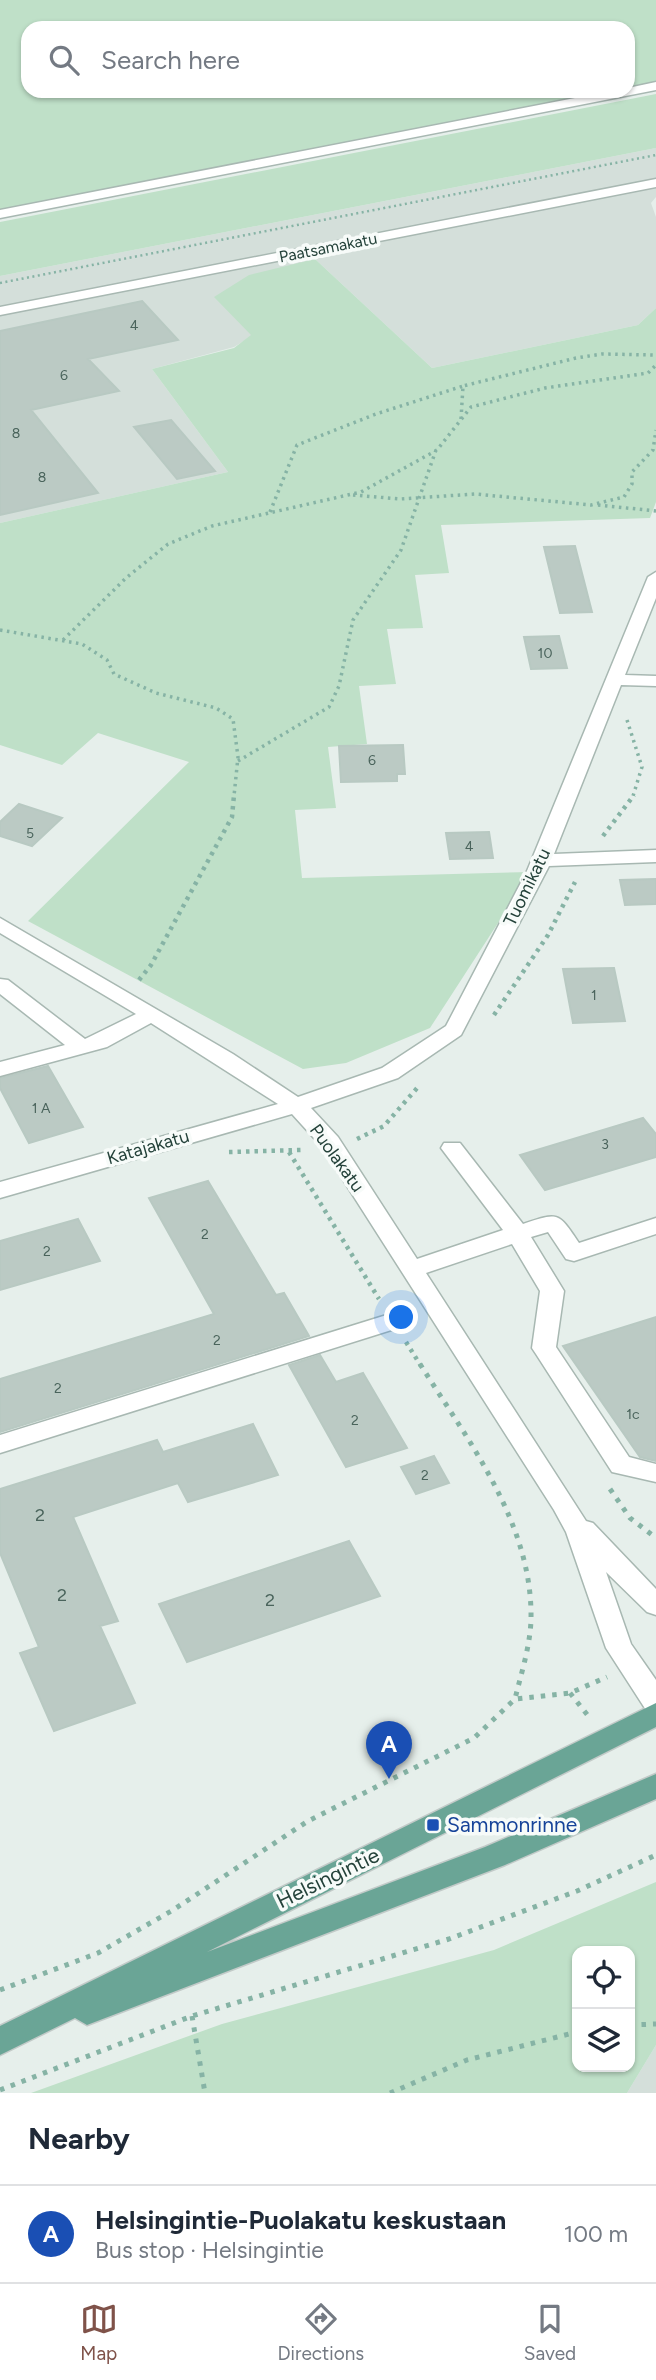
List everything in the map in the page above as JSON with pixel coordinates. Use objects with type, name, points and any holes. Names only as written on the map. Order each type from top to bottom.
[{"type":"main road","name":"Helsingintie","points":[[0,2042],[656,1714]]},
{"type":"main road","name":"Helsingintie","points":[[0,2042],[458,1871],[656,1786]]},
{"type":"street","points":[[635,90],[656,86]]},
{"type":"street","points":[[0,214],[594,98]]},
{"type":"street","name":"Paatsamakatu","points":[[0,311],[656,183]]},
{"type":"street","name":"Tuomikatu","points":[[296,1106],[390,1073],[454,1030],[542,860],[617,680],[656,577]]},
{"type":"street","points":[[617,680],[650,681]]},
{"type":"street","points":[[542,860],[656,856]]},
{"type":"street","name":"Puolakatu","points":[[0,924],[296,1106],[330,1142],[563,1503],[579,1532],[615,1638],[631,1667],[656,1702]]},
{"type":"street","points":[[1,985],[82,1047]]},
{"type":"street","points":[[0,1069],[100,1042],[151,1015]]},
{"type":"street","name":"Katajakatu","points":[[0,1190],[296,1106]]},
{"type":"street","points":[[452,1148],[518,1234],[552,1291],[544,1348],[621,1465],[656,1473]]},
{"type":"street","points":[[412,1269],[553,1222],[574,1253],[656,1226]]},
{"type":"street","points":[[0,1444],[393,1321]]},
{"type":"street","name":"Puolakatu","points":[[563,1503],[602,1551],[656,1605]]},
{"type":"path","points":[[0,284],[656,155]]},
{"type":"path","points":[[270,513],[297,445],[376,414],[463,386],[576,358],[602,354],[656,355]]},
{"type":"path","points":[[237,761],[329,707],[340,686],[353,620],[401,550],[437,450],[471,407],[545,388],[648,373],[656,365]]},
{"type":"path","points":[[461,419],[463,386]]},
{"type":"path","points":[[591,505],[624,497],[632,484],[632,472],[653,450],[656,430]]},
{"type":"path","points":[[63,640],[126,578],[168,544],[212,526],[361,492],[437,450]]},
{"type":"path","points":[[349,494],[418,498],[475,494],[656,511]]},
{"type":"path","points":[[0,630],[95,647],[110,662],[114,674],[156,693],[216,708],[233,719],[237,761],[232,817],[151,965],[124,999]]},
{"type":"path","points":[[489,1021],[548,934],[586,859],[637,791],[642,767],[626,723],[650,681]]},
{"type":"path","points":[[220,1155],[232,1151],[289,1152],[330,1142],[368,1138],[428,1080]]},
{"type":"path","points":[[0,1990],[98,1953],[173,1910],[308,1821],[474,1738],[515,1699],[531,1620],[527,1563],[508,1509],[289,1152]]},
{"type":"path","points":[[515,1699],[570,1693],[631,1667]]},
{"type":"path","points":[[0,2090],[192,2015],[449,1939],[577,1891],[656,1855]]},
{"type":"path","points":[[192,2015],[205,2093]]},
{"type":"path","points":[[635,2025],[656,2024]]},
{"type":"path","points":[[390,2093],[467,2060],[572,2033]]},
{"type":"shaded area","points":[[656,148],[656,197],[651,203],[656,217],[656,308],[638,325],[432,368],[315,259],[252,336],[234,347],[152,369],[228,472],[0,523],[0,276]]},
{"type":"shaded area","points":[[656,2045],[656,2093],[627,2093]]},
{"type":"green space","points":[[0,0],[656,0],[656,89],[635,93],[635,21],[21,21],[21,98],[610,98],[0,216]]},
{"type":"green space","points":[[656,94],[656,148],[0,276],[0,222]]},
{"type":"green space","points":[[315,259],[432,368],[638,325],[656,308],[656,502],[650,518],[441,525],[449,573],[415,575],[423,628],[387,629],[396,684],[359,686],[367,744],[328,747],[336,808],[295,810],[302,878],[531,872],[430,1028],[346,1063],[303,1069],[28,921],[189,762],[98,733],[62,765],[0,745],[0,523],[228,472],[152,369],[234,348],[251,335],[214,297],[249,275]]},
{"type":"green space","points":[[656,1882],[656,2045],[627,2093],[31,2093],[222,2024],[494,1950]]},
{"type":"building","points":[[142,301],[178,340],[88,359],[119,391],[31,410],[98,493],[0,515],[0,331]]},
{"type":"building","points":[[171,420],[215,471],[177,479],[134,427]]},
{"type":"building","points":[[575,546],[592,612],[560,613],[544,547]]},
{"type":"building","points":[[559,636],[567,668],[531,669],[524,637]]},
{"type":"building","points":[[403,745],[405,774],[397,774],[397,781],[341,782],[339,746]]},
{"type":"building","points":[[19,804],[62,818],[32,846],[0,836],[0,822]]},
{"type":"building","points":[[489,832],[493,858],[450,859],[446,833]]},
{"type":"building","points":[[656,879],[656,904],[625,905],[620,880]]},
{"type":"building","points":[[614,968],[625,1021],[573,1023],[563,969]]},
{"type":"building","points":[[48,1066],[83,1127],[29,1143],[0,1088],[0,1078]]},
{"type":"building","points":[[643,1118],[656,1134],[656,1157],[545,1190],[520,1155]]},
{"type":"building","points":[[208,1181],[276,1295],[284,1293],[309,1336],[0,1432],[0,1379],[214,1314],[149,1198]]},
{"type":"building","points":[[78,1219],[100,1261],[0,1290],[0,1241]]},
{"type":"building","points":[[656,1317],[656,1461],[640,1457],[563,1346]]},
{"type":"building","points":[[320,1355],[336,1382],[363,1373],[407,1448],[346,1467],[289,1365]]},
{"type":"building","points":[[253,1424],[278,1475],[188,1502],[178,1483],[73,1517],[118,1621],[100,1626],[135,1703],[54,1731],[20,1653],[39,1647],[0,1553],[0,1489],[157,1440],[163,1452]]},
{"type":"building","points":[[434,1456],[449,1483],[416,1494],[401,1467]]},
{"type":"building","points":[[349,1541],[380,1596],[187,1662],[159,1604]]},
{"type":"place","name":"Helsingintie-Puolakatu keskustaan","points":[[389,1779]]},
{"type":"place","name":"Sammonrinne","points":[[433,1825]]}]
